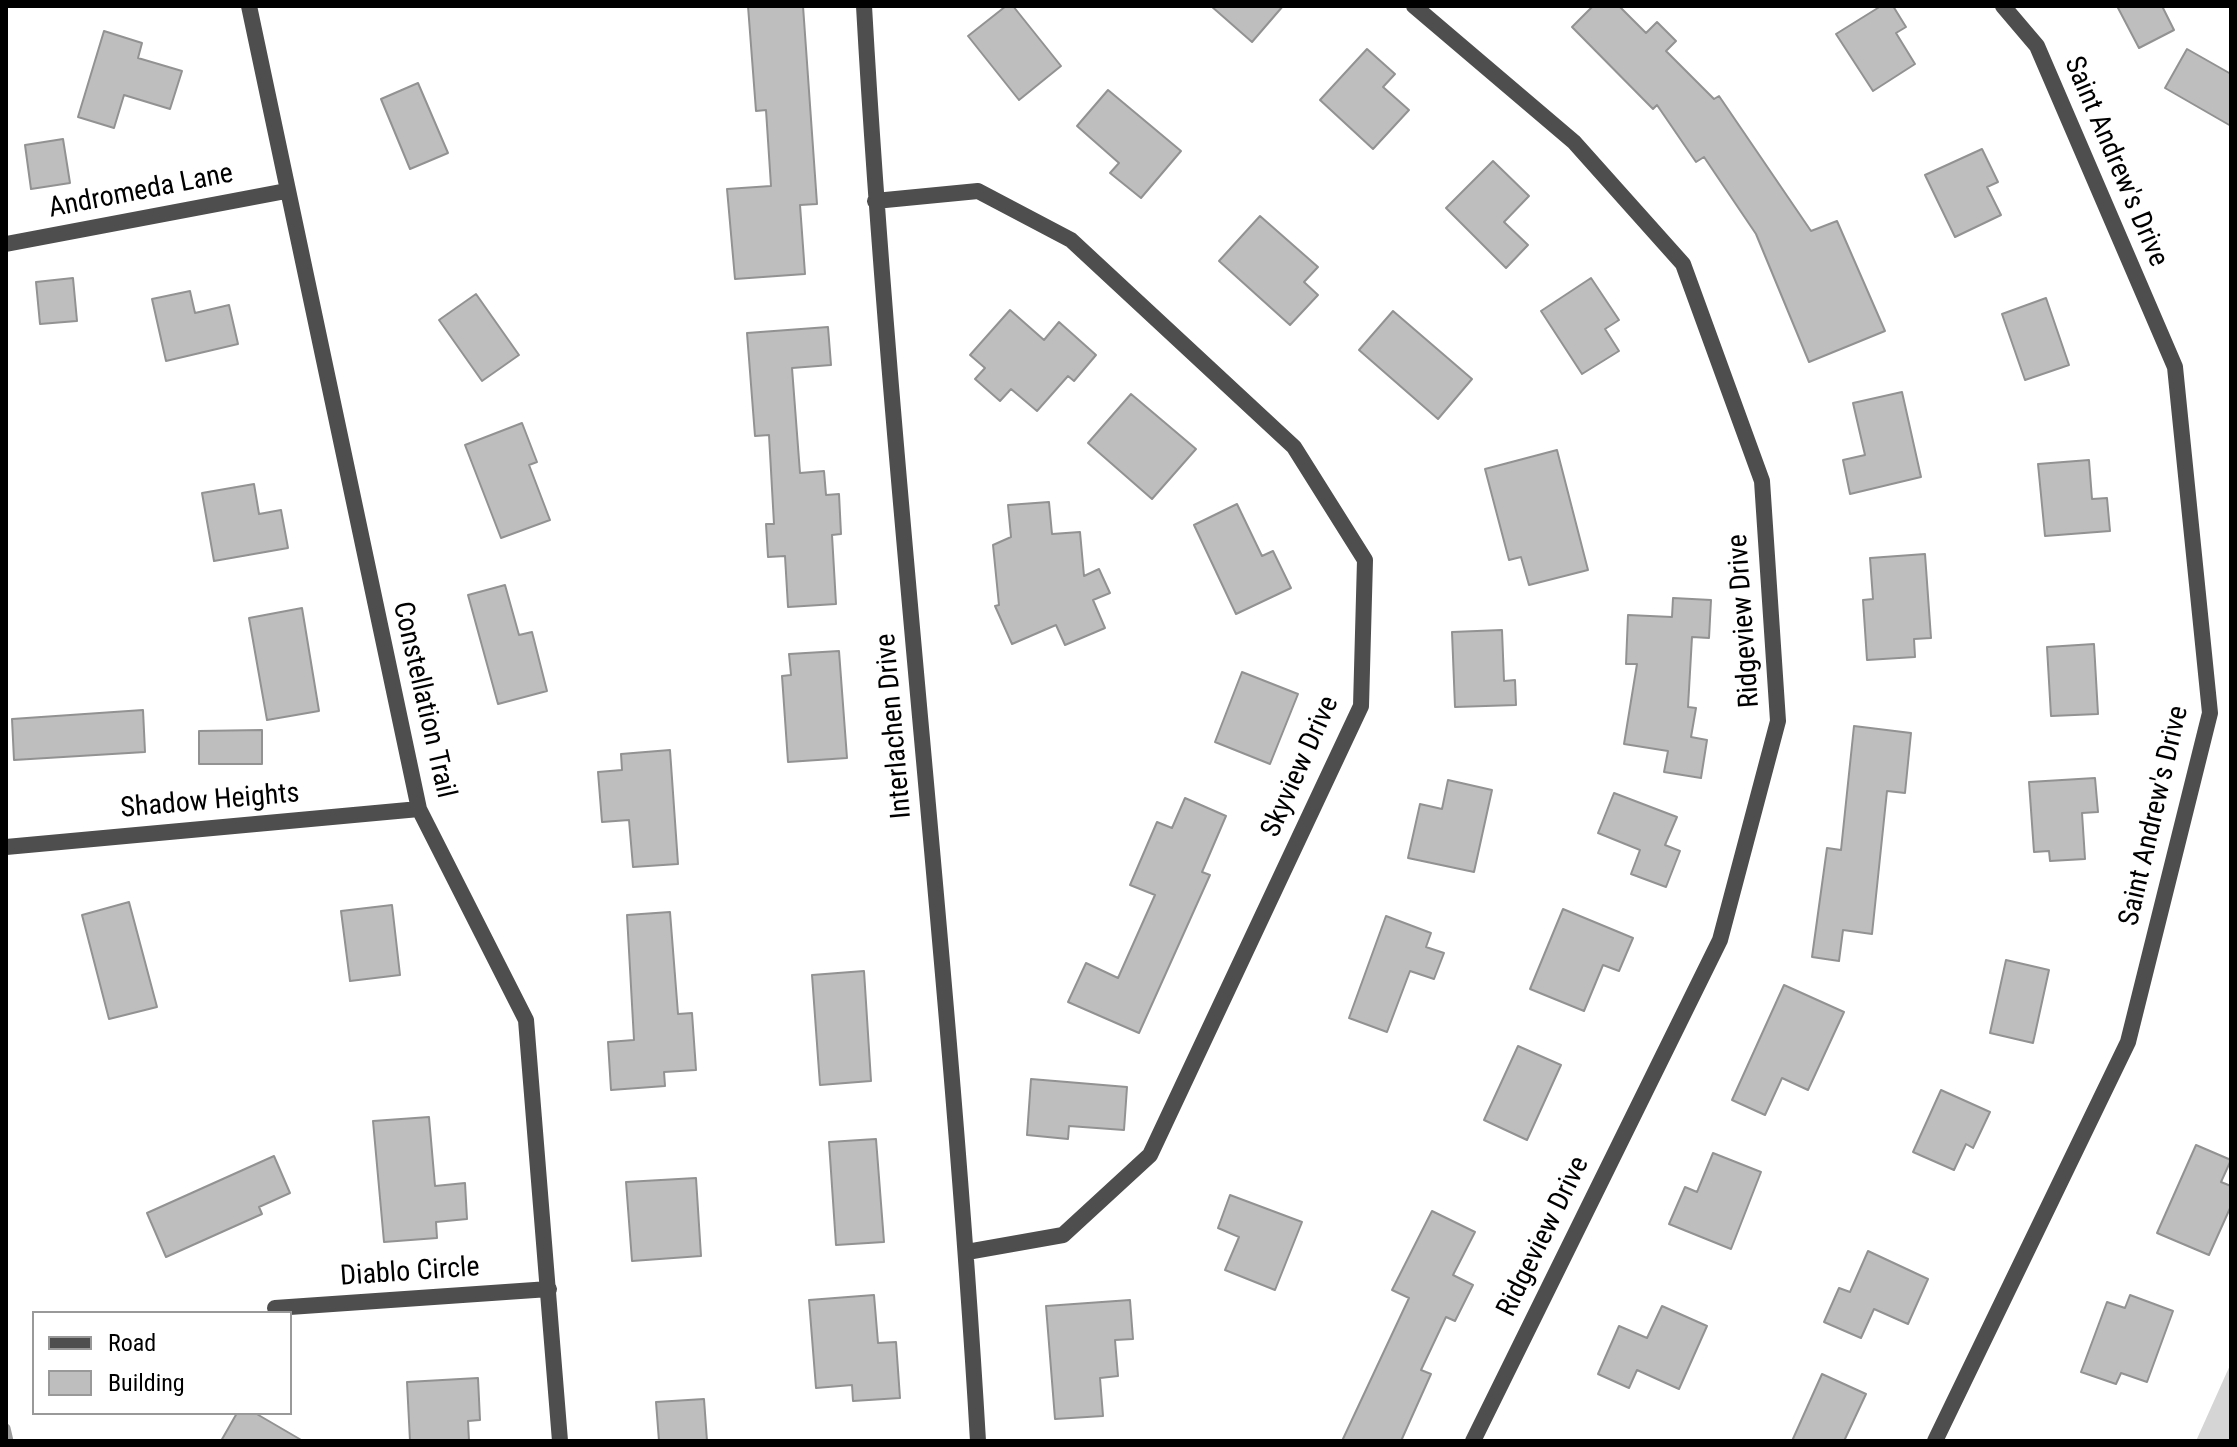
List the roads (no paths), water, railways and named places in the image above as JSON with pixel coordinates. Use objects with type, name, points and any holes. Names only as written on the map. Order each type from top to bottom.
[{"type":"street","name":"Constellation Trail","points":[[249,6],[419,809],[526,1020],[560,1441]]},
{"type":"street","name":"Interlachen Drive","points":[[864,6],[875,201],[967,1252],[978,1441]]},
{"type":"street","name":"Ridgeview Drive","points":[[1414,6],[1574,142],[1683,264],[1762,481],[1778,721],[1720,940],[1473,1441]]},
{"type":"street","name":"Saint Andrew's Drive","points":[[1935,1441],[2128,1042],[2210,713],[2175,367],[2037,46],[2003,6]]},
{"type":"street","name":"Andromeda Lane","points":[[6,244],[286,191]]},
{"type":"street","name":"Skyview Drive","points":[[875,201],[978,191],[1071,240],[1294,447],[1365,560],[1361,706],[1150,1155],[1063,1235],[967,1252]]},
{"type":"street","name":"Shadow Heights","points":[[6,847],[419,809]]},
{"type":"street","name":"Diablo Circle","points":[[275,1308],[549,1289]]},
{"type":"waterway","points":[[6,1428],[9,1441]]}]
